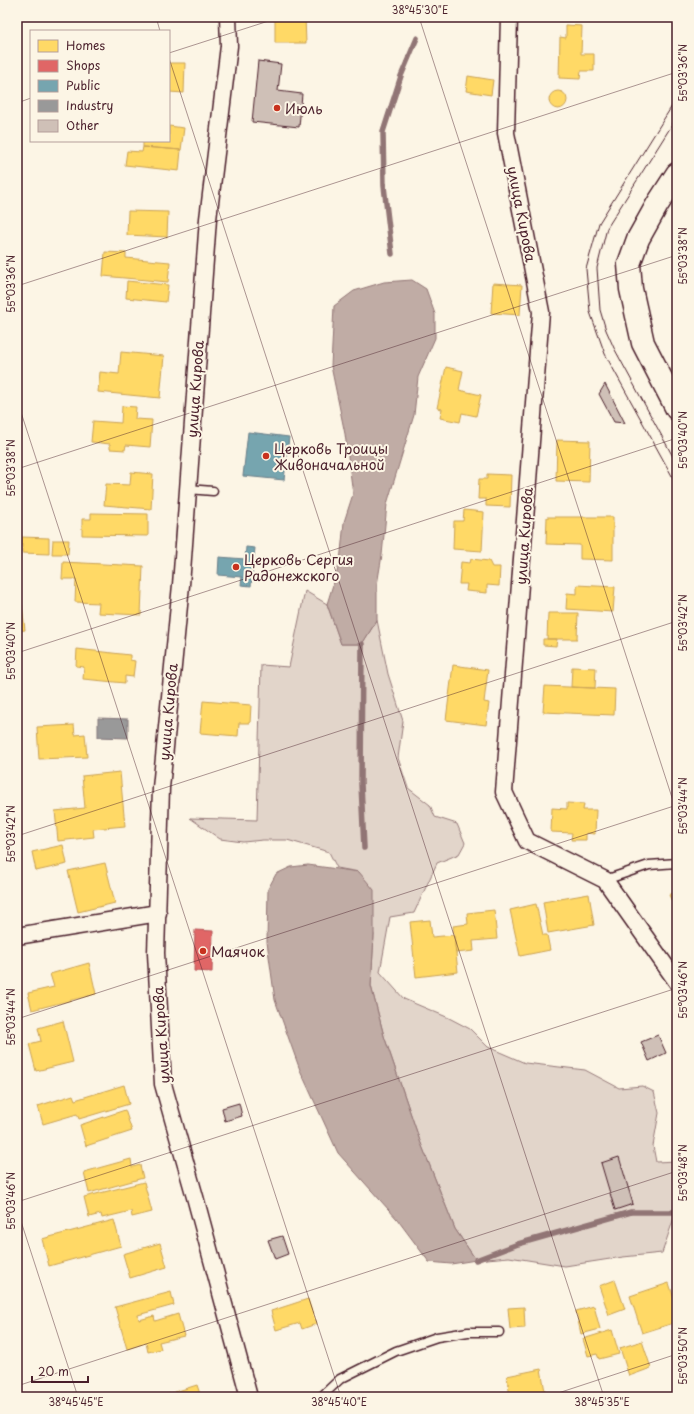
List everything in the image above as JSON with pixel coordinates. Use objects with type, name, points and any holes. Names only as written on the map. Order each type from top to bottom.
[{"type":"main road","points":[[676,404],[643,343],[631,289],[629,264],[638,239],[677,174]]},
{"type":"street","name":"улица Кирова","points":[[228,17],[229,46],[208,219],[181,585],[161,788],[156,953],[163,1084],[249,1397]]},
{"type":"street","name":"улица Кирова","points":[[509,17],[506,133],[541,312],[504,792],[527,841],[605,880],[677,982]]},
{"type":"street","points":[[17,936],[158,913]]},
{"type":"lane","points":[[188,489],[213,491]]},
{"type":"lane","points":[[605,880],[649,865],[677,863]]},
{"type":"lane","points":[[321,1397],[340,1379],[396,1351],[437,1337],[468,1332],[499,1332]]},
{"type":"shaded area","points":[[412,280],[426,289],[435,314],[435,338],[418,377],[414,415],[387,504],[382,555],[377,585],[377,620],[362,644],[341,644],[327,604],[340,562],[344,522],[353,494],[345,434],[331,366],[334,306],[354,291],[384,282]]},
{"type":"shaded area","points":[[305,591],[327,604],[341,644],[362,644],[377,620],[388,674],[403,721],[398,758],[408,788],[430,805],[435,817],[457,824],[465,843],[459,854],[437,863],[414,913],[390,917],[380,972],[404,999],[449,1018],[470,1029],[488,1047],[525,1063],[585,1070],[619,1088],[642,1086],[654,1092],[659,1113],[653,1146],[656,1162],[677,1161],[677,1209],[662,1253],[623,1257],[565,1266],[509,1257],[476,1260],[455,1229],[420,1141],[384,1036],[371,986],[374,935],[359,872],[337,868],[329,852],[287,840],[243,842],[220,839],[190,818],[257,820],[261,665],[289,667]]},
{"type":"shaded area","points":[[308,865],[359,872],[374,890],[374,935],[371,986],[384,1036],[420,1141],[455,1229],[476,1260],[451,1264],[429,1262],[397,1219],[338,1153],[300,1070],[275,1000],[267,942],[268,889],[276,874],[291,867]]},
{"type":"building: Homes","points":[[275,17],[305,17],[306,43],[275,43]]},
{"type":"building: Homes","points":[[566,25],[582,26],[581,54],[594,54],[594,71],[581,71],[580,79],[559,78],[560,37],[566,38]]},
{"type":"building: Homes","points":[[170,63],[185,63],[184,93],[170,92]]},
{"type":"building: Homes","points":[[468,76],[493,80],[491,95],[466,91]]},
{"type":"building: Homes","points":[[558,91],[564,94],[567,100],[564,106],[558,109],[552,106],[549,100],[552,94]]},
{"type":"building: Homes","points":[[170,126],[184,128],[181,150],[143,147],[143,142],[170,142]]},
{"type":"building: Homes","points":[[143,147],[181,150],[179,171],[125,165],[127,151],[142,152]]},
{"type":"building: Homes","points":[[128,211],[168,212],[167,237],[127,235]]},
{"type":"building: Homes","points":[[105,252],[126,253],[126,258],[170,262],[168,282],[103,276]]},
{"type":"building: Homes","points":[[127,281],[168,285],[166,302],[126,298]]},
{"type":"building: Homes","points":[[493,283],[522,285],[520,315],[491,313]]},
{"type":"building: Homes","points":[[121,352],[164,356],[160,398],[98,392],[100,372],[119,374]]},
{"type":"building: Homes","points":[[446,367],[463,371],[459,390],[481,395],[476,416],[462,413],[460,422],[440,418],[442,409],[437,408]]},
{"type":"building: Homes","points":[[122,406],[136,407],[135,419],[152,420],[150,447],[126,445],[125,450],[110,449],[110,444],[91,442],[93,421],[121,423]]},
{"type":"building: Homes","points":[[557,440],[590,441],[589,482],[556,481]]},
{"type":"building: Homes","points":[[131,472],[153,474],[151,509],[104,505],[106,484],[130,485]]},
{"type":"building: Homes","points":[[487,474],[511,475],[510,507],[486,506],[486,499],[478,499],[479,479],[487,479]]},
{"type":"building: Homes","points":[[464,510],[484,512],[482,551],[453,549],[454,521],[463,521]]},
{"type":"building: Homes","points":[[91,513],[148,514],[148,536],[82,535],[82,519],[91,519]]},
{"type":"building: Homes","points":[[547,517],[613,517],[613,560],[580,559],[580,545],[546,544]]},
{"type":"building: Homes","points":[[22,537],[49,538],[49,554],[22,553]]},
{"type":"building: Homes","points":[[53,540],[69,540],[68,554],[52,554]]},
{"type":"building: Homes","points":[[471,559],[489,561],[492,567],[500,567],[499,586],[487,585],[487,593],[466,591],[467,584],[459,584],[461,562],[470,563]]},
{"type":"building: Homes","points":[[63,562],[143,566],[141,615],[98,613],[99,603],[75,602],[76,579],[62,579]]},
{"type":"building: Homes","points":[[577,585],[615,587],[613,612],[566,609],[567,593],[577,594]]},
{"type":"building: Homes","points":[[22,605],[25,630],[17,631],[17,606]]},
{"type":"building: Homes","points":[[548,613],[578,613],[577,639],[547,639]]},
{"type":"building: Homes","points":[[543,639],[557,639],[556,646],[543,645]]},
{"type":"building: Homes","points":[[77,649],[130,655],[130,660],[135,661],[133,677],[125,676],[125,683],[83,679],[84,667],[76,666]]},
{"type":"building: Homes","points":[[453,665],[488,670],[484,702],[489,703],[486,725],[446,720]]},
{"type":"building: Homes","points":[[572,667],[596,668],[595,688],[571,687]]},
{"type":"building: Homes","points":[[545,686],[615,689],[614,715],[543,712]]},
{"type":"building: Homes","points":[[203,701],[251,705],[250,723],[239,723],[238,736],[200,733]]},
{"type":"building: Homes","points":[[74,725],[75,735],[85,734],[87,757],[39,759],[37,727]]},
{"type":"building: Homes","points":[[120,772],[125,826],[93,829],[94,837],[58,841],[55,811],[85,808],[82,776]]},
{"type":"building: Homes","points":[[567,803],[584,804],[583,810],[596,810],[595,834],[586,833],[586,840],[571,840],[572,833],[551,832],[552,808],[567,809]]},
{"type":"building: Homes","points":[[63,845],[67,864],[36,871],[32,852]]},
{"type":"building: Homes","points":[[105,863],[115,903],[78,912],[68,871]]},
{"type":"building: Homes","points":[[677,891],[677,912],[669,895]]},
{"type":"building: Homes","points":[[589,894],[594,925],[548,933],[543,902]]},
{"type":"building: Homes","points":[[536,904],[543,935],[547,935],[550,950],[520,956],[510,910]]},
{"type":"building: Homes","points":[[494,910],[497,939],[473,941],[474,951],[456,953],[453,926],[468,924],[467,913]]},
{"type":"building: Homes","points":[[430,920],[432,937],[454,935],[458,972],[416,977],[410,922]]},
{"type":"building: Homes","points":[[89,963],[96,994],[32,1010],[28,993],[54,987],[50,974]]},
{"type":"building: Homes","points":[[63,1021],[73,1062],[36,1071],[29,1044],[41,1041],[38,1028]]},
{"type":"building: Homes","points":[[124,1085],[129,1104],[79,1119],[77,1114],[43,1124],[38,1106],[73,1095],[75,1100]]},
{"type":"building: Homes","points":[[125,1110],[132,1131],[86,1146],[80,1125]]},
{"type":"building: Homes","points":[[131,1159],[132,1167],[140,1165],[143,1178],[89,1193],[84,1172]]},
{"type":"building: Homes","points":[[144,1182],[152,1212],[132,1217],[131,1211],[102,1218],[101,1214],[89,1217],[84,1197]]},
{"type":"building: Homes","points":[[114,1220],[121,1246],[49,1266],[42,1239]]},
{"type":"building: Homes","points":[[160,1243],[167,1267],[130,1278],[123,1254]]},
{"type":"building: Homes","points":[[615,1280],[625,1309],[609,1315],[599,1286]]},
{"type":"building: Homes","points":[[669,1283],[677,1308],[677,1322],[642,1333],[630,1296]]},
{"type":"building: Homes","points":[[171,1292],[174,1305],[138,1315],[139,1320],[154,1316],[155,1321],[178,1314],[184,1336],[159,1342],[161,1349],[148,1352],[146,1343],[127,1349],[115,1307]]},
{"type":"building: Homes","points":[[308,1299],[316,1324],[302,1329],[300,1323],[276,1330],[271,1311]]},
{"type":"building: Homes","points":[[594,1306],[600,1329],[581,1334],[576,1311]]},
{"type":"building: Homes","points":[[524,1307],[525,1328],[510,1329],[508,1308]]},
{"type":"building: Homes","points":[[612,1330],[619,1354],[599,1359],[597,1354],[588,1356],[583,1339]]},
{"type":"building: Homes","points":[[642,1341],[651,1368],[629,1376],[620,1348]]},
{"type":"building: Homes","points":[[541,1369],[546,1397],[510,1397],[507,1376]]},
{"type":"building: Homes","points":[[197,1385],[201,1397],[159,1397]]},
{"type":"building: Shops","name":"Маячок","points":[[195,930],[213,931],[212,972],[194,971]]},
{"type":"building: Public","name":"Церковь Троицы Живоначальной","points":[[248,432],[289,437],[284,480],[243,476]]},
{"type":"building: Public","name":"Церковь Сергия Радонежского","points":[[246,547],[255,548],[251,586],[241,585],[242,577],[218,575],[219,557],[245,559]]},
{"type":"building: Industry","points":[[98,718],[128,719],[128,738],[98,737]]},
{"type":"building: Other","name":"Июль","points":[[258,61],[281,64],[278,91],[302,94],[299,127],[252,122]]},
{"type":"building: Other","points":[[605,384],[625,423],[614,422],[599,394]]},
{"type":"building: Other","points":[[658,1035],[666,1053],[649,1061],[641,1042]]},
{"type":"building: Other","points":[[239,1103],[242,1116],[225,1121],[222,1108]]},
{"type":"building: Other","points":[[619,1157],[633,1204],[615,1210],[601,1163]]},
{"type":"building: Other","points":[[282,1236],[288,1254],[275,1259],[268,1240]]},
{"type":"waterway","points":[[392,254],[384,186],[383,132],[401,76],[417,38]]},
{"type":"waterway","points":[[362,644],[361,784],[364,848]]},
{"type":"waterway","points":[[476,1260],[518,1244],[631,1212],[677,1212]]},
{"type":"tram line","points":[[677,98],[599,223],[586,269],[590,312],[605,354],[677,485]]},
{"type":"tram line","points":[[677,117],[607,228],[597,268],[600,310],[606,330],[614,348],[677,464]]},
{"type":"place","name":"Июль","points":[[277,108]]},
{"type":"place","name":"Церковь Троицы Живоначальной","points":[[266,456]]},
{"type":"place","name":"Церковь Сергия Радонежского","points":[[236,567]]},
{"type":"place","name":"Маячок","points":[[203,951]]}]
